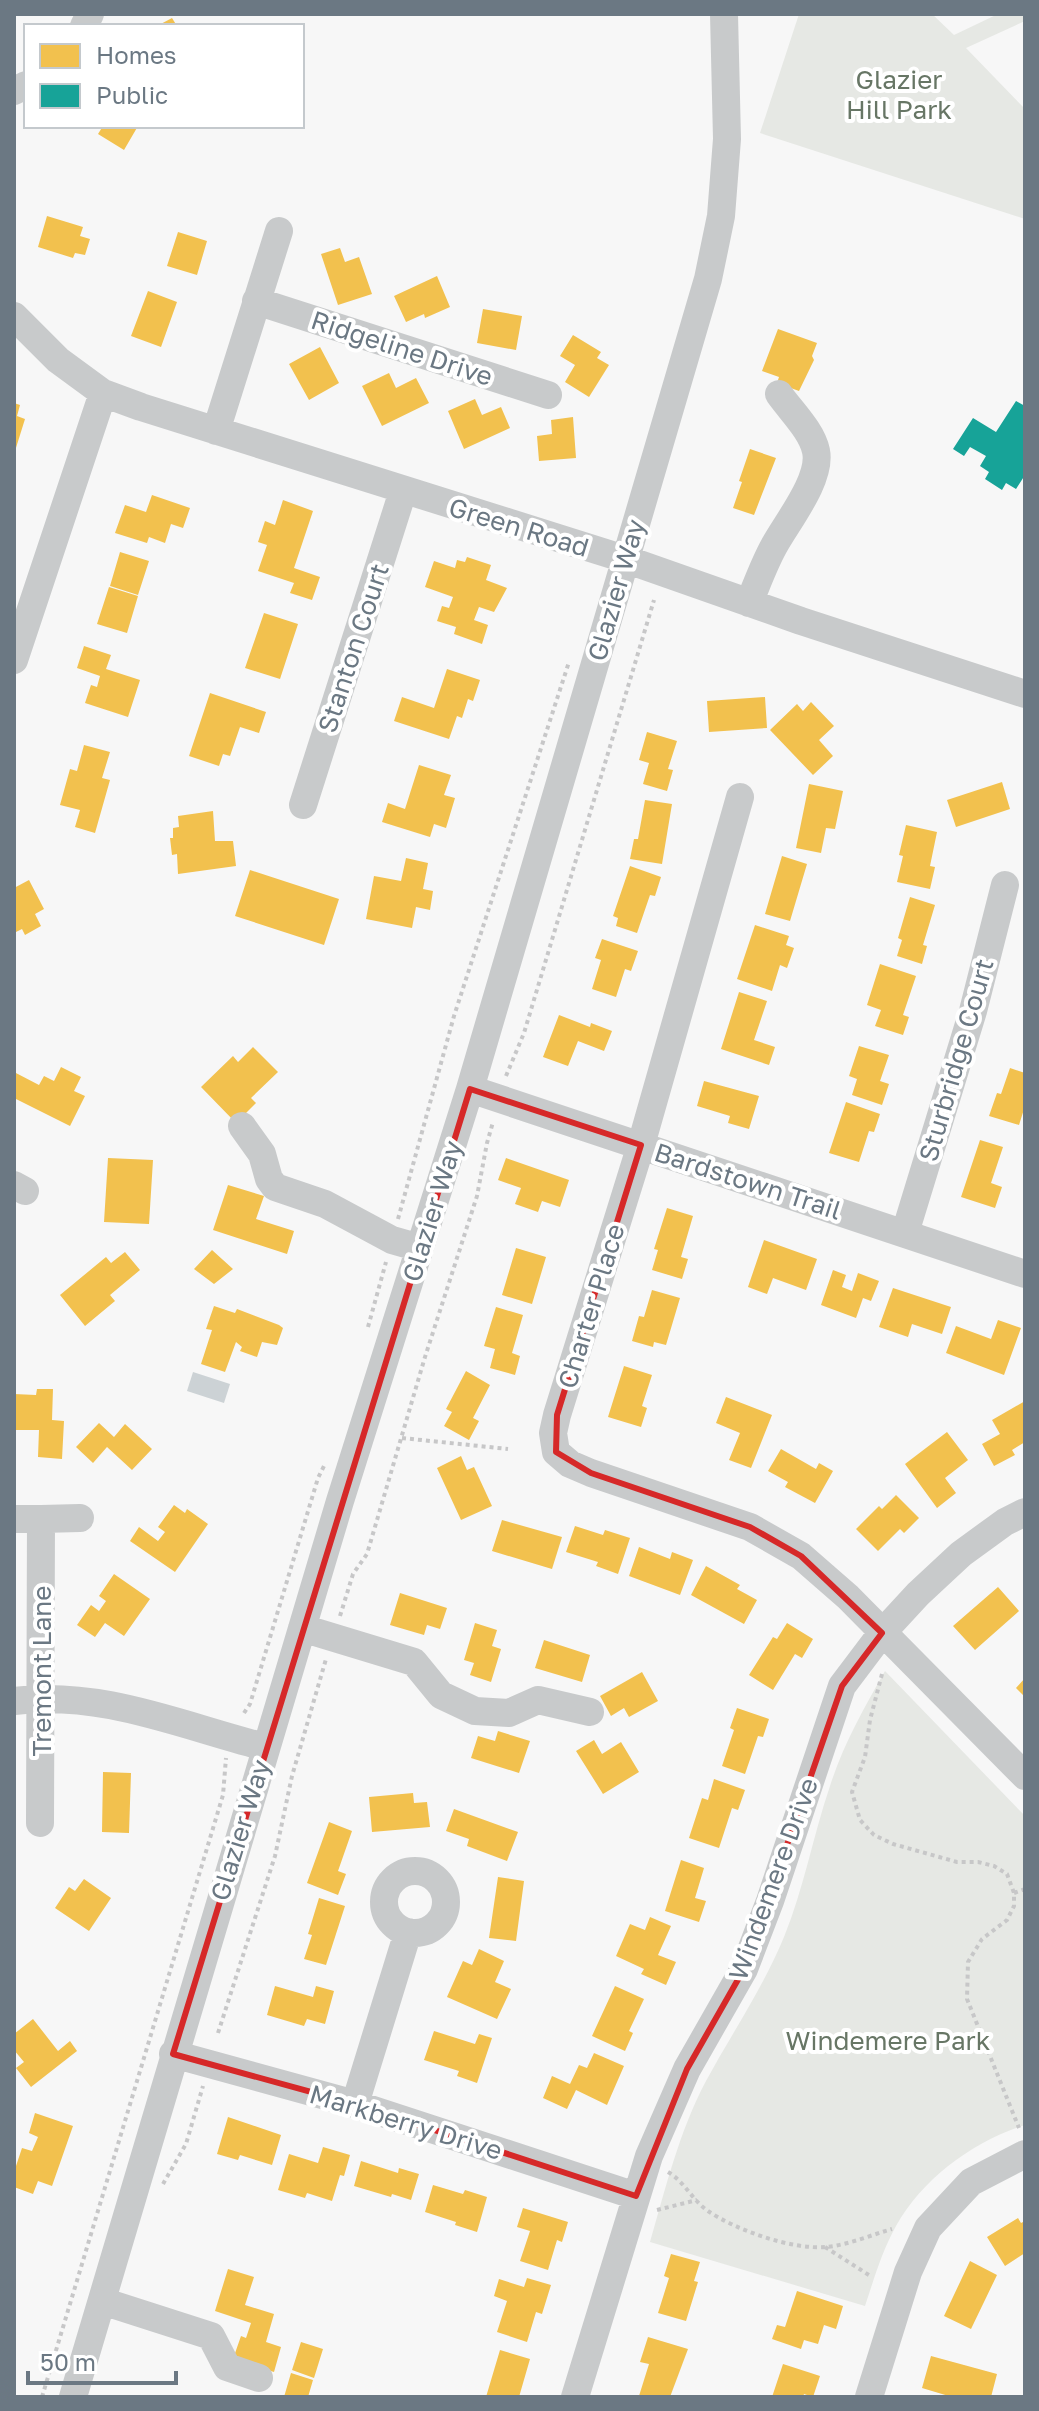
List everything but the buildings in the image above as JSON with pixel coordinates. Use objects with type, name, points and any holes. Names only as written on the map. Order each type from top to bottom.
[{"type":"street","name":"Glazier Way","points":[[73,2397],[265,1747],[470,1089],[708,279],[721,216],[727,139],[724,14]]},
{"type":"street","points":[[216,431],[279,231]]},
{"type":"street","name":"Ridgeline Drive","points":[[256,301],[548,395]]},
{"type":"street","name":"Green Road","points":[[14,316],[58,360],[103,393],[403,491],[625,559],[1025,694]]},
{"type":"street","points":[[14,660],[103,393]]},
{"type":"street","points":[[749,603],[816,464],[817,452],[812,439],[779,394]]},
{"type":"street","name":"Stanton Court","points":[[303,805],[403,491]]},
{"type":"street","name":"Charter Place","points":[[740,797],[641,1145],[557,1415],[553,1433],[556,1452],[570,1464],[591,1473],[750,1527],[801,1556],[848,1597],[882,1633]]},
{"type":"street","name":"Sturbridge Court","points":[[905,1233],[973,1011],[1005,885]]},
{"type":"street","name":"Bardstown Trail","points":[[470,1089],[1025,1274]]},
{"type":"street","points":[[242,1126],[262,1154],[269,1179],[275,1187],[325,1204],[392,1240],[420,1248]]},
{"type":"street","name":"Windemere Drive","points":[[575,2397],[644,2204],[649,2156],[687,2069],[744,1969],[842,1686],[882,1633],[918,1594],[961,1554],[1005,1522],[1025,1512]]},
{"type":"street","name":"Tremont Lane","points":[[40,1823],[27,1699],[27,1519],[80,1518]]},
{"type":"street","points":[[302,1628],[414,1662],[441,1695],[475,1711],[509,1713],[538,1700],[590,1712]]},
{"type":"street","points":[[882,1633],[1025,1776]]},
{"type":"street","points":[[27,1699],[93,1701],[158,1714],[265,1747]]},
{"type":"street","points":[[355,2104],[408,1932]]},
{"type":"street","name":"Markberry Drive","points":[[173,2054],[355,2104],[644,2204]]},
{"type":"street","points":[[869,2397],[908,2272],[928,2228],[971,2182],[1022,2141]]},
{"type":"street","points":[[102,2301],[211,2336],[227,2367],[259,2378]]},
{"type":"path","points":[[506,1076],[524,1033],[654,600]]},
{"type":"path","points":[[366,1334],[454,1016],[569,660]]},
{"type":"path","points":[[339,1619],[353,1574],[367,1554],[477,1196],[493,1121]]},
{"type":"path","points":[[402,1438],[508,1449]]},
{"type":"path","points":[[244,1713],[250,1704],[318,1478],[330,1453]]},
{"type":"path","points":[[218,2033],[275,1856],[292,1776],[326,1659]]},
{"type":"path","points":[[884,1668],[870,1720],[865,1757],[852,1792],[860,1820],[874,1835],[893,1844],[957,1862],[994,1866],[1007,1874],[1014,1893],[1014,1906],[1007,1920],[982,1939],[968,1962],[967,1999],[1022,2141]]},
{"type":"path","points":[[42,2397],[223,1795],[226,1757]]},
{"type":"path","points":[[1014,1893],[1025,1889]]},
{"type":"path","points":[[160,2189],[186,2144],[205,2080]]},
{"type":"path","points":[[666,2171],[680,2179],[706,2210],[744,2229],[789,2244],[825,2247],[892,2229]]},
{"type":"path","points":[[644,2204],[697,2200]]},
{"type":"path","points":[[825,2247],[872,2277]]},
{"type":"highlighted area","points":[[470,1089],[641,1145],[557,1415],[556,1452],[591,1473],[750,1527],[801,1556],[882,1633],[842,1686],[744,1969],[687,2069],[636,2196],[355,2104],[173,2054]]},
{"type":"green space","name":"Glazier Hill Park","points":[[799,14],[932,14],[954,35],[998,14],[1025,14],[1025,21],[966,48],[1025,109],[1025,219],[760,133]]},
{"type":"green space","name":"Windemere Park","points":[[885,1671],[1025,1816],[1025,2125],[969,2151],[920,2192],[891,2236],[865,2306],[650,2242],[688,2120],[706,2081],[776,1956],[797,1900],[835,1771],[854,1727]]},
{"type":"shaded area","points":[[193,1372],[230,1384],[224,1403],[187,1391]]}]
